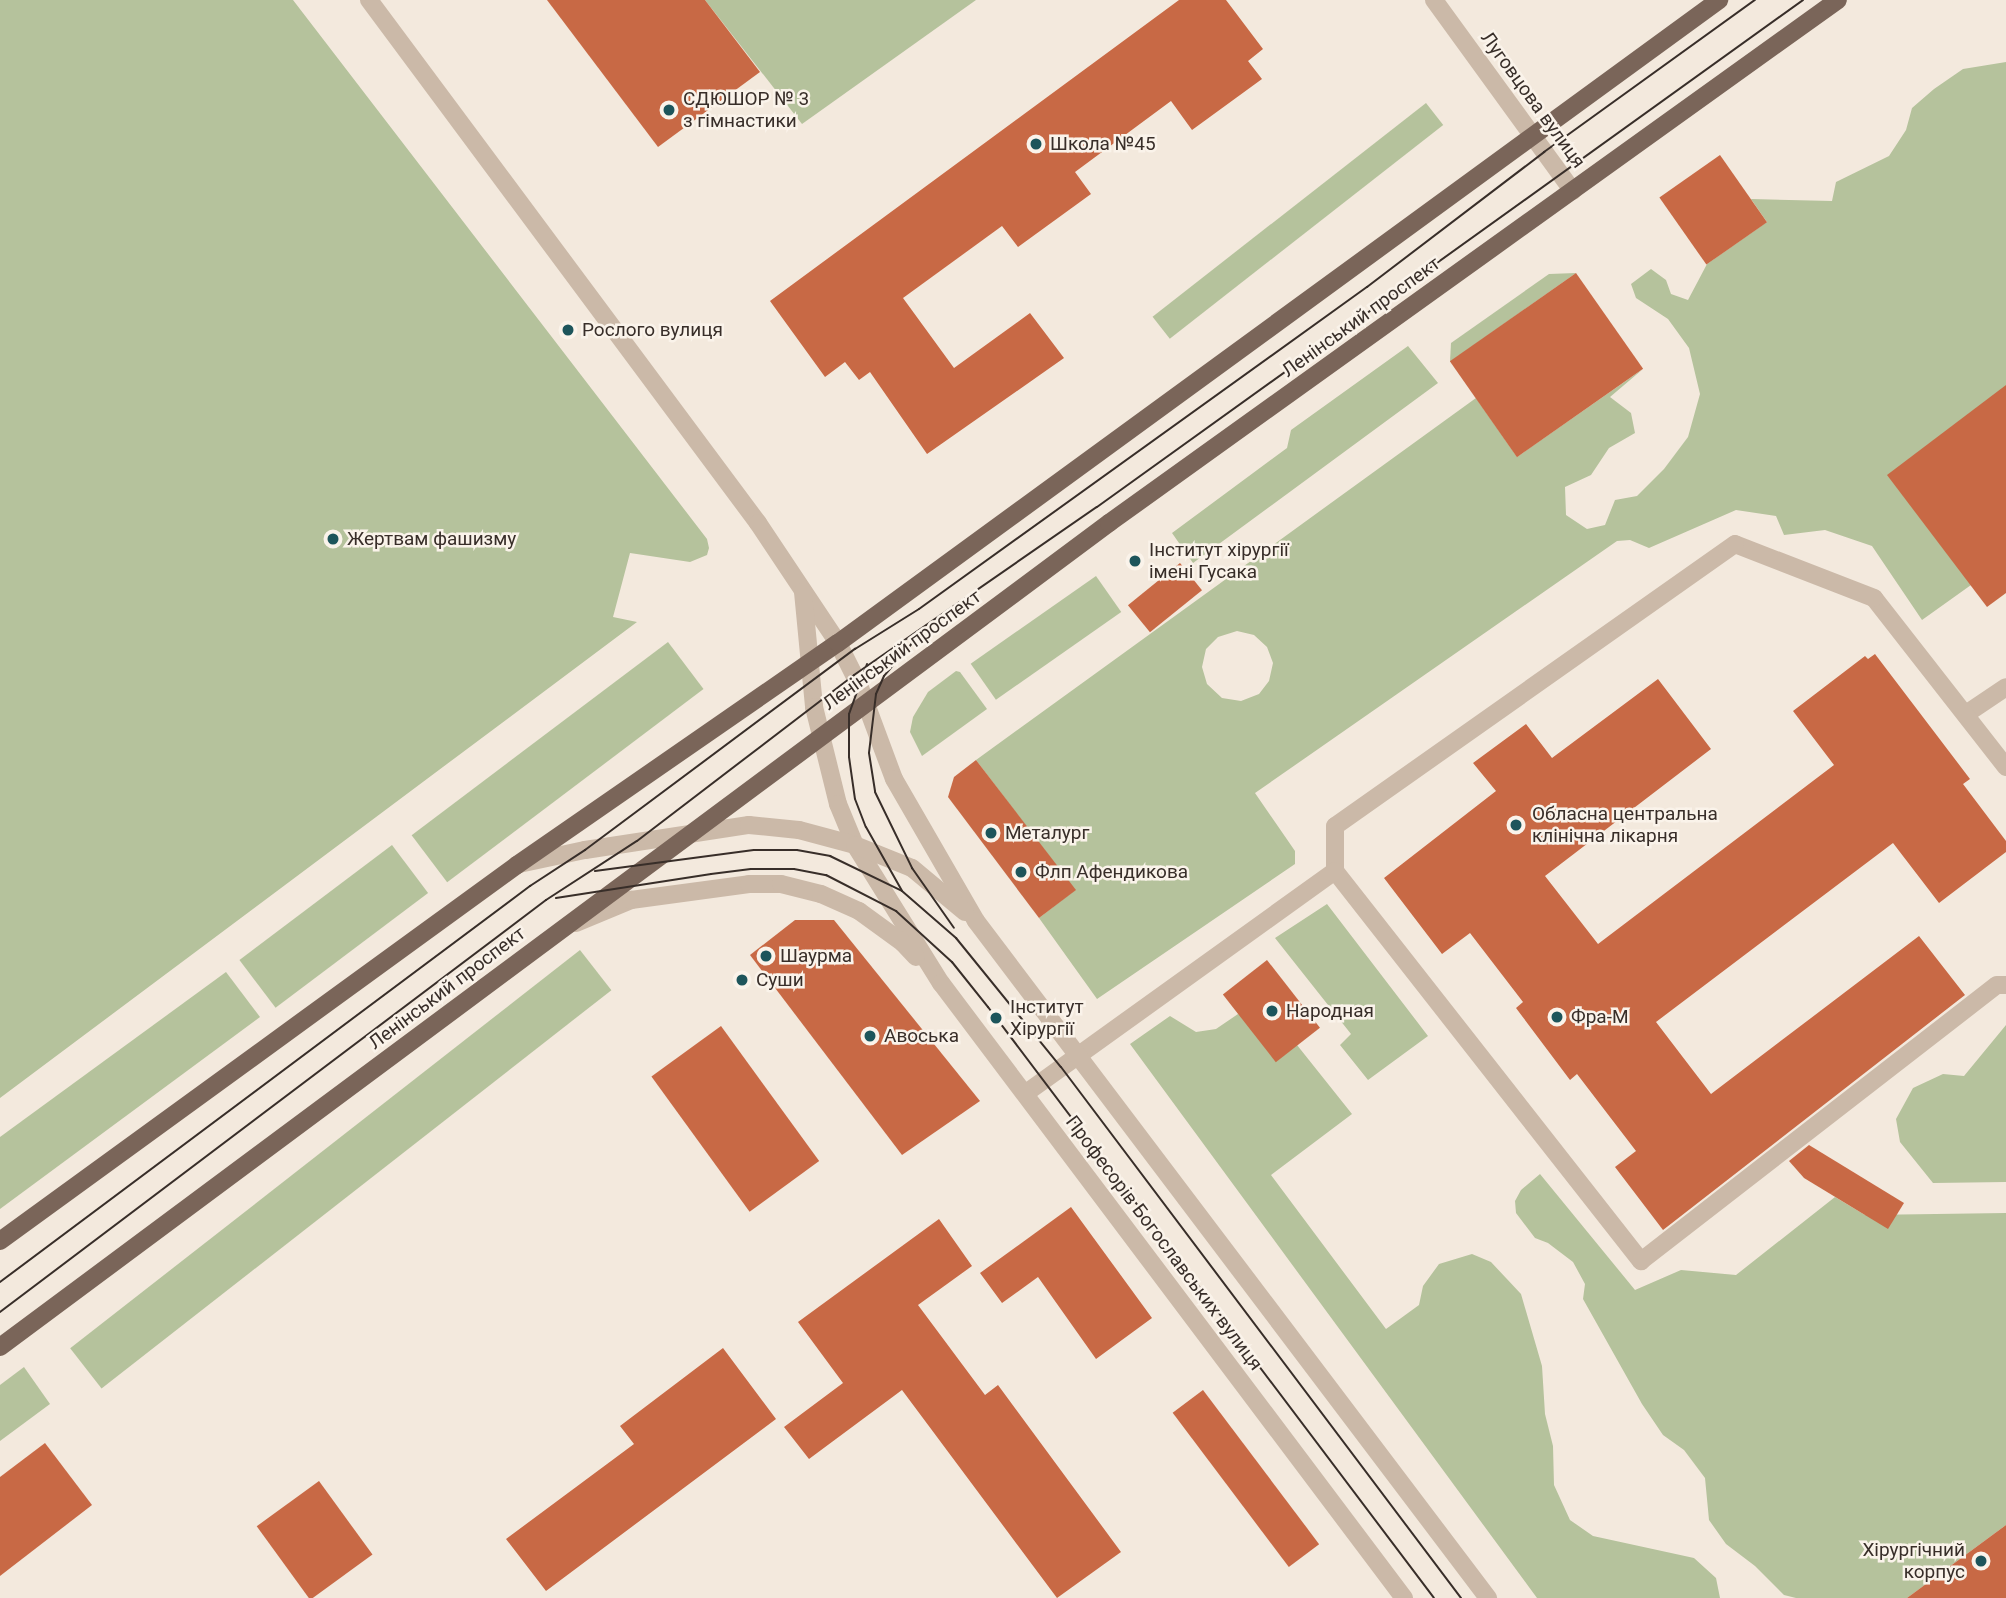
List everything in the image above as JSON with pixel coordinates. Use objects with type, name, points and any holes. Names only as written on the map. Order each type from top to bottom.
[{"type":"main road","points":[[0,1241],[517,865],[838,643],[1718,0]]},
{"type":"main road","name":"Ленінський проспект","points":[[0,1347],[1109,523],[1838,0]]},
{"type":"street","points":[[369,0],[758,523],[838,643],[866,702],[894,779],[976,921],[1488,1598]]},
{"type":"street","name":"Луговцова вулиця","points":[[1434,0],[1573,191]]},
{"type":"street","points":[[2006,767],[1874,598],[1735,544],[1335,826],[1335,870],[1642,1261],[1997,985],[2006,985]]},
{"type":"street","name":"Професорів Богославських вулиця","points":[[803,592],[809,663],[820,738],[838,804],[855,845],[941,983],[1404,1598]]},
{"type":"street","points":[[1966,714],[2006,687]]},
{"type":"street","points":[[517,865],[585,850],[749,825],[799,830],[855,845],[912,868],[976,921]]},
{"type":"street","points":[[1026,1093],[1335,870]]},
{"type":"street","points":[[560,930],[631,900],[749,884],[781,884],[821,894],[859,911],[903,943],[941,983]]},
{"type":"green space","points":[[0,0],[293,0],[707,539],[709,548],[707,555],[690,562],[630,553],[613,617],[637,622],[0,1098]]},
{"type":"green space","points":[[705,0],[976,0],[802,124]]},
{"type":"green space","points":[[2006,62],[2006,385],[1971,585],[1922,620],[1872,546],[1825,530],[1784,535],[1776,516],[1736,510],[1649,548],[1630,540],[1617,541],[1255,793],[1295,851],[1295,864],[1097,999],[1039,918],[1075,890],[976,760],[1476,398],[1517,457],[1643,369],[1610,397],[1631,413],[1635,433],[1609,448],[1591,475],[1565,487],[1566,515],[1587,529],[1605,525],[1615,500],[1637,496],[1664,469],[1688,437],[1700,394],[1689,348],[1668,319],[1636,298],[1631,284],[1651,269],[1666,280],[1671,294],[1688,300],[1707,264],[1767,222],[1751,199],[1832,201],[1836,182],[1889,156],[1906,130],[1912,108],[1963,69]],"holes":[[[1237,631],[1254,635],[1267,647],[1273,663],[1269,681],[1259,694],[1241,701],[1222,698],[1207,684],[1202,667],[1206,649],[1218,637]]]},
{"type":"green space","points":[[1426,103],[1443,125],[1170,339],[1153,317]]},
{"type":"green space","points":[[1576,273],[1450,362],[1451,343],[1549,274]]},
{"type":"green space","points":[[1408,346],[1438,383],[1193,563],[1172,533],[1287,448],[1291,430]]},
{"type":"green space","points":[[1096,576],[1121,612],[996,700],[971,664]]},
{"type":"green space","points":[[668,642],[704,689],[447,882],[412,835]]},
{"type":"green space","points":[[956,671],[960,672],[987,709],[922,756],[910,732],[913,717],[928,692]]},
{"type":"green space","points":[[392,845],[428,893],[276,1008],[239,960]]},
{"type":"green space","points":[[1327,904],[1428,1036],[1368,1080],[1340,1045],[1351,1034],[1275,938]]},
{"type":"green space","points":[[580,950],[611,990],[102,1389],[70,1348]]},
{"type":"green space","points":[[226,972],[260,1017],[0,1209],[0,1137]]},
{"type":"green space","points":[[1238,1014],[1297,1045],[1352,1114],[1271,1175],[1386,1329],[1419,1305],[1423,1286],[1439,1264],[1472,1254],[1491,1262],[1521,1294],[1542,1366],[1545,1414],[1553,1446],[1554,1485],[1570,1520],[1593,1536],[1694,1558],[1716,1578],[1720,1598],[1537,1598],[1130,1044],[1170,1016],[1196,1032],[1216,1029]]},
{"type":"green space","points":[[2006,1025],[2006,1182],[1933,1183],[1900,1142],[1896,1119],[1913,1088],[1943,1074],[1964,1076]]},
{"type":"green space","points":[[1540,1174],[1635,1290],[1681,1270],[1736,1275],[1835,1197],[1865,1215],[2006,1213],[2006,1525],[1907,1598],[1796,1598],[1784,1595],[1755,1566],[1726,1544],[1709,1520],[1705,1478],[1684,1450],[1663,1435],[1642,1404],[1583,1299],[1585,1284],[1573,1262],[1548,1243],[1535,1238],[1516,1213],[1515,1201],[1521,1190]]},
{"type":"green space","points":[[24,1367],[50,1404],[0,1441],[0,1385]]},
{"type":"building","name":"СДЮШОР № 3 з гімнастики","points":[[547,0],[705,0],[760,72],[658,147]]},
{"type":"building","points":[[1179,0],[1226,0],[1263,49],[1248,61],[1262,79],[1192,130],[1171,101],[1075,172],[1091,194],[1018,247],[1002,226],[903,298],[954,368],[1030,313],[1064,358],[927,454],[870,372],[859,380],[845,362],[825,377],[770,301]]},
{"type":"building","points":[[1720,155],[1767,222],[1706,265],[1659,197]]},
{"type":"building","points":[[1576,273],[1643,369],[1517,457],[1450,361]]},
{"type":"building","points":[[2006,385],[2006,593],[1987,607],[1887,475]]},
{"type":"building","points":[[1180,563],[1202,590],[1150,632],[1128,605]]},
{"type":"building","points":[[1875,654],[1970,779],[1963,784],[2006,841],[2006,852],[1939,903],[1893,843],[1656,1022],[1711,1094],[1919,936],[1965,995],[1663,1230],[1615,1167],[1636,1151],[1577,1074],[1570,1080],[1516,1008],[1523,1002],[1470,933],[1442,954],[1384,878],[1496,791],[1473,763],[1526,724],[1552,758],[1658,679],[1711,749],[1545,876],[1598,944],[1834,765],[1793,711],[1865,656],[1868,659]]},
{"type":"building","points":[[976,760],[1076,890],[1039,918],[948,797],[954,777]]},
{"type":"building","name":"Авоська","points":[[795,920],[834,920],[980,1101],[902,1155],[750,955]]},
{"type":"building","points":[[1267,960],[1320,1028],[1276,1062],[1223,994]]},
{"type":"building","points":[[721,1026],[819,1161],[750,1212],[651,1077]]},
{"type":"building","points":[[1809,1145],[1904,1203],[1888,1229],[1804,1178],[1789,1161]]},
{"type":"building","points":[[1071,1207],[1152,1318],[1096,1359],[1038,1277],[1002,1303],[980,1273]]},
{"type":"building","points":[[939,1219],[972,1266],[918,1305],[985,1395],[998,1385],[1121,1552],[1057,1598],[902,1390],[809,1459],[784,1427],[843,1383],[798,1322]]},
{"type":"building","points":[[723,1348],[776,1419],[546,1591],[506,1539],[634,1444],[620,1426]]},
{"type":"building","points":[[1203,1390],[1319,1544],[1289,1567],[1173,1413]]},
{"type":"building","points":[[45,1443],[92,1505],[0,1576],[0,1477]]},
{"type":"building","points":[[319,1481],[372,1555],[313,1598],[309,1598],[257,1526]]},
{"type":"building","name":"Хірургічний корпус","points":[[2006,1525],[2006,1598],[1907,1598]]},
{"type":"tram line","points":[[0,1282],[530,886],[585,850],[855,649],[919,609],[1367,287],[1544,152],[1755,0]]},
{"type":"tram line","points":[[0,1312],[546,900],[637,841],[854,675],[1097,507],[1803,0]]},
{"type":"tram line","points":[[914,641],[884,676],[876,694],[869,753],[875,792],[912,868],[954,928]]},
{"type":"tram line","points":[[867,664],[849,714],[849,757],[855,799],[866,827],[902,891]]},
{"type":"tram line","points":[[595,871],[754,850],[797,850],[830,856],[902,891],[956,938],[1061,1067],[1461,1598]]},
{"type":"tram line","points":[[556,898],[751,869],[794,869],[826,875],[896,911],[952,962],[988,1007],[1434,1598]]},
{"type":"place","name":"СДЮШОР № 3 з гімнастики","points":[[669,110]]},
{"type":"place","name":"Школа №45","points":[[1036,144]]},
{"type":"place","name":"Рослого вулиця","points":[[568,330]]},
{"type":"place","name":"Жертвам фашизму","points":[[333,539]]},
{"type":"place","name":"Інститут хірургії імені Гусака","points":[[1135,561]]},
{"type":"place","name":"Обласна центральна клінічна лікарня","points":[[1516,825]]},
{"type":"place","name":"Металург","points":[[991,833]]},
{"type":"place","name":"Флп Афендикова","points":[[1021,872]]},
{"type":"place","name":"Шаурма","points":[[766,956]]},
{"type":"place","name":"Суши","points":[[742,980]]},
{"type":"place","name":"Народная","points":[[1272,1011]]},
{"type":"place","name":"Фра-М","points":[[1557,1017]]},
{"type":"place","name":"Інститут Хірургії","points":[[996,1018]]},
{"type":"place","name":"Авоська","points":[[870,1036]]},
{"type":"place","name":"Хірургічний корпус","points":[[1981,1561]]}]
